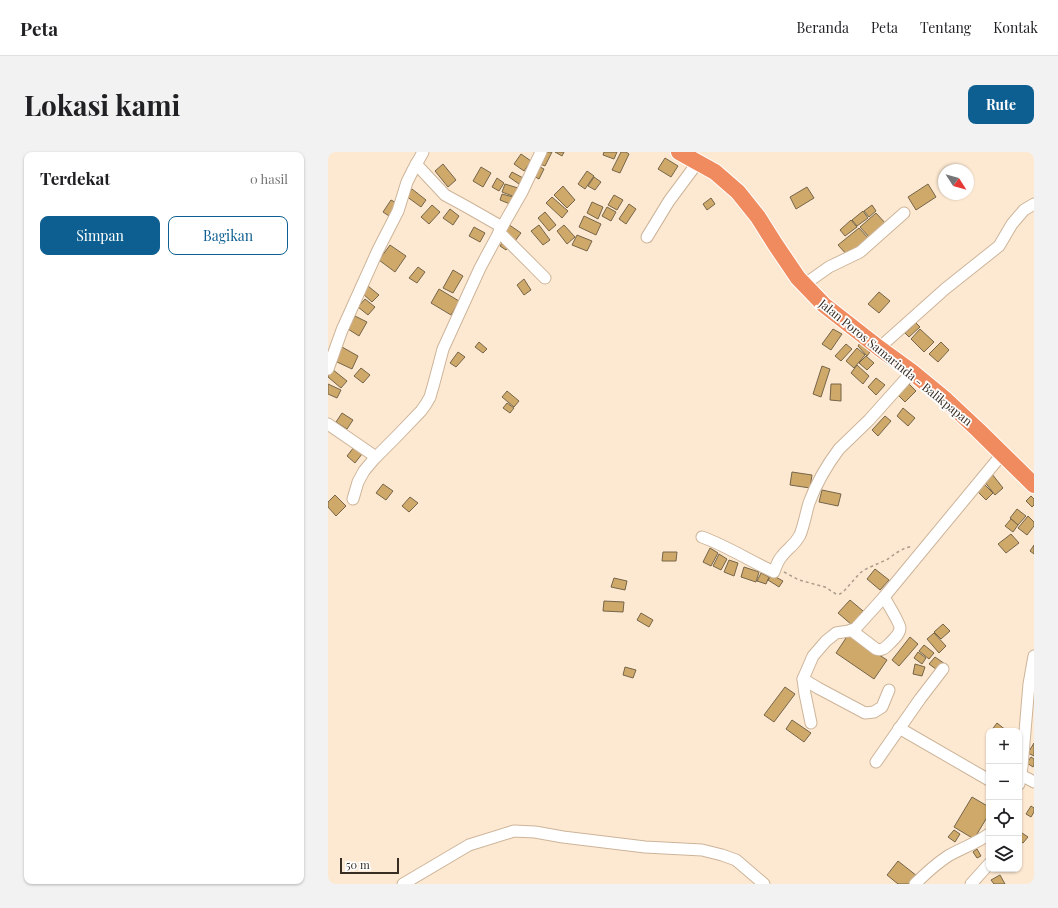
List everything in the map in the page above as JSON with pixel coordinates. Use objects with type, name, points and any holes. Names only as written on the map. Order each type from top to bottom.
[{"type":"highway","name":"Jalan Poros Samarinda - Balikpapan","points":[[679,152],[715,172],[738,192],[758,217],[798,278],[824,305],[912,372],[946,400],[1003,453],[1034,485]]},
{"type":"street","points":[[328,369],[342,330],[378,250],[398,211],[408,182],[423,152]]},
{"type":"street","points":[[353,499],[358,482],[364,471],[421,411],[430,397],[443,348],[480,268],[500,229],[522,192],[541,152]]},
{"type":"street","points":[[646,237],[669,201],[698,162]]},
{"type":"street","points":[[416,164],[445,195],[467,206],[500,229],[545,278]]},
{"type":"street","points":[[880,348],[945,289],[999,246],[1012,224],[1024,210],[1034,204]]},
{"type":"street","points":[[805,284],[830,267],[860,252],[904,213]]},
{"type":"street","points":[[702,537],[718,543],[757,565],[774,572],[782,555],[799,537],[813,495],[827,466],[835,454],[869,420],[912,372]]},
{"type":"street","points":[[328,424],[376,457]]},
{"type":"street","points":[[811,723],[803,679],[813,656],[826,641],[836,634],[855,629],[884,597],[1003,453]]},
{"type":"street","points":[[851,630],[876,649],[880,650],[893,640],[899,632],[900,626],[884,597]]},
{"type":"street","points":[[1022,764],[1029,684],[1034,656]]},
{"type":"street","points":[[876,762],[920,699],[943,670]]},
{"type":"street","points":[[803,679],[865,713],[874,712],[882,707],[889,690]]},
{"type":"street","points":[[899,728],[986,778]]},
{"type":"street","points":[[1022,780],[1034,782]]},
{"type":"street","points":[[403,884],[469,845],[514,831],[535,832],[645,847],[702,850],[736,860],[764,884]]},
{"type":"street","points":[[915,884],[948,856],[986,836]]},
{"type":"street","points":[[971,884],[986,867]]},
{"type":"path","points":[[774,572],[782,571],[800,580],[824,587],[836,594],[840,594],[866,569],[888,559],[905,548],[917,546],[925,547]]},
{"type":"building","points":[[543,152],[552,152],[545,166],[538,163]]},
{"type":"building","points":[[555,152],[564,152],[562,156]]},
{"type":"building","points":[[604,152],[617,152],[614,159],[603,155]]},
{"type":"building","points":[[621,152],[626,152],[629,154],[620,173],[612,170]]},
{"type":"building","points":[[521,154],[531,161],[524,171],[514,164]]},
{"type":"building","points":[[665,158],[678,166],[671,177],[658,169]]},
{"type":"building","points":[[443,164],[456,180],[448,187],[435,171]]},
{"type":"building","points":[[536,165],[544,169],[539,179],[532,175]]},
{"type":"building","points":[[481,167],[491,173],[483,187],[473,181]]},
{"type":"building","points":[[587,171],[594,176],[585,189],[578,184]]},
{"type":"building","points":[[512,172],[523,178],[519,184],[509,177]]},
{"type":"building","points":[[594,177],[601,182],[595,190],[588,186]]},
{"type":"building","points":[[497,178],[504,183],[499,191],[492,187]]},
{"type":"building","points":[[505,184],[518,188],[515,197],[502,192]]},
{"type":"building","points":[[928,184],[936,197],[916,210],[908,197]]},
{"type":"building","points":[[563,186],[575,200],[567,208],[554,195]]},
{"type":"building","points":[[807,187],[814,198],[796,209],[790,197]]},
{"type":"building","points":[[412,189],[426,200],[421,207],[406,196]]},
{"type":"building","points":[[502,194],[513,197],[510,204],[500,200]]},
{"type":"building","points":[[614,195],[623,200],[617,210],[608,205]]},
{"type":"building","points":[[552,197],[568,211],[562,218],[546,203]]},
{"type":"building","points":[[711,198],[715,204],[707,210],[703,204]]},
{"type":"building","points":[[391,200],[400,205],[392,218],[383,212]]},
{"type":"building","points":[[592,202],[603,207],[598,219],[587,213]]},
{"type":"building","points":[[629,204],[636,209],[626,224],[619,219]]},
{"type":"building","points":[[432,205],[440,212],[429,224],[421,217]]},
{"type":"building","points":[[872,205],[876,211],[869,217],[864,211]]},
{"type":"building","points":[[607,207],[616,212],[611,221],[602,216]]},
{"type":"building","points":[[450,209],[459,216],[453,225],[443,218]]},
{"type":"building","points":[[863,211],[868,218],[857,226],[852,220]]},
{"type":"building","points":[[545,212],[556,225],[549,231],[538,218]]},
{"type":"building","points":[[876,213],[886,224],[870,238],[860,227]]},
{"type":"building","points":[[584,216],[601,224],[596,235],[579,227]]},
{"type":"building","points":[[851,220],[857,227],[845,236],[840,230]]},
{"type":"building","points":[[508,224],[521,233],[515,241],[502,232]]},
{"type":"building","points":[[539,225],[550,240],[543,245],[531,231]]},
{"type":"building","points":[[564,225],[575,237],[567,244],[557,231]]},
{"type":"building","points":[[474,227],[485,233],[480,242],[469,236]]},
{"type":"building","points":[[859,228],[869,239],[848,256],[838,245]]},
{"type":"building","points":[[577,235],[592,241],[587,251],[572,245]]},
{"type":"building","points":[[504,240],[510,244],[506,250],[500,246]]},
{"type":"building","points":[[390,245],[406,256],[395,272],[379,260]]},
{"type":"building","points":[[418,267],[425,272],[417,283],[409,278]]},
{"type":"building","points":[[453,270],[463,276],[453,293],[443,288]]},
{"type":"building","points":[[524,279],[531,290],[524,295],[517,285]]},
{"type":"building","points":[[368,286],[379,295],[372,302],[362,293]]},
{"type":"building","points":[[439,289],[459,301],[451,315],[431,303]]},
{"type":"building","points":[[879,292],[890,301],[879,313],[868,304]]},
{"type":"building","points":[[365,299],[375,307],[368,315],[358,307]]},
{"type":"building","points":[[355,316],[367,322],[359,336],[348,329]]},
{"type":"building","points":[[916,323],[920,327],[909,337],[905,333]]},
{"type":"building","points":[[833,329],[842,334],[831,350],[822,344]]},
{"type":"building","points":[[920,329],[934,342],[924,352],[911,339]]},
{"type":"building","points":[[479,342],[487,349],[483,353],[475,347]]},
{"type":"building","points":[[941,342],[949,350],[938,362],[929,354]]},
{"type":"building","points":[[860,343],[870,352],[867,356],[858,346]]},
{"type":"building","points":[[846,344],[852,349],[841,361],[835,356]]},
{"type":"building","points":[[342,347],[358,356],[352,369],[335,361]]},
{"type":"building","points":[[857,348],[865,355],[854,368],[846,361]]},
{"type":"building","points":[[458,352],[465,357],[456,367],[450,363]]},
{"type":"building","points":[[866,356],[874,363],[867,370],[859,363]]},
{"type":"building","points":[[857,365],[869,376],[863,384],[851,373]]},
{"type":"building","points":[[822,366],[830,369],[821,397],[813,394]]},
{"type":"building","points":[[361,368],[370,375],[363,383],[354,376]]},
{"type":"building","points":[[332,369],[347,381],[341,388],[328,377],[328,374]]},
{"type":"building","points":[[876,378],[885,385],[876,395],[868,387]]},
{"type":"building","points":[[328,384],[341,390],[337,398],[328,394]]},
{"type":"building","points":[[831,384],[841,384],[841,401],[830,400]]},
{"type":"building","points":[[909,384],[916,391],[905,402],[898,395]]},
{"type":"building","points":[[507,391],[519,401],[514,407],[502,397]]},
{"type":"building","points":[[507,403],[514,408],[510,413],[503,408]]},
{"type":"building","points":[[903,408],[915,418],[908,426],[897,416]]},
{"type":"building","points":[[342,413],[353,420],[347,429],[336,422]]},
{"type":"building","points":[[885,416],[891,421],[878,436],[872,430]]},
{"type":"building","points":[[354,447],[362,454],[355,463],[347,456]]},
{"type":"building","points":[[792,472],[812,475],[810,488],[790,485]]},
{"type":"building","points":[[992,474],[1003,488],[995,495],[984,481]]},
{"type":"building","points":[[983,483],[993,493],[986,500],[976,490]]},
{"type":"building","points":[[383,484],[393,491],[386,500],[376,493]]},
{"type":"building","points":[[822,490],[841,494],[838,506],[819,502]]},
{"type":"building","points":[[335,495],[346,506],[336,516],[328,507],[328,502]]},
{"type":"building","points":[[1031,496],[1034,499],[1034,505],[1032,507],[1026,501]]},
{"type":"building","points":[[410,497],[418,503],[409,512],[402,506]]},
{"type":"building","points":[[1017,509],[1026,516],[1018,525],[1010,518]]},
{"type":"building","points":[[1028,516],[1034,522],[1034,526],[1027,535],[1018,528]]},
{"type":"building","points":[[1011,519],[1018,525],[1013,532],[1005,526]]},
{"type":"building","points":[[1011,534],[1019,543],[1006,553],[998,544]]},
{"type":"building","points":[[1034,545],[1034,554],[1030,551]]},
{"type":"building","points":[[710,548],[718,553],[711,566],[703,562]]},
{"type":"building","points":[[663,552],[677,552],[676,561],[662,561]]},
{"type":"building","points":[[719,554],[727,559],[721,570],[713,566]]},
{"type":"building","points":[[729,560],[738,563],[734,576],[724,572]]},
{"type":"building","points":[[744,567],[759,572],[756,582],[741,577]]},
{"type":"building","points":[[875,569],[889,580],[880,590],[867,579]]},
{"type":"building","points":[[761,573],[769,577],[766,584],[757,581]]},
{"type":"building","points":[[772,575],[783,581],[779,587],[768,580]]},
{"type":"building","points":[[614,578],[627,581],[625,590],[611,587]]},
{"type":"building","points":[[850,600],[863,611],[852,625],[838,613]]},
{"type":"building","points":[[604,601],[624,602],[623,612],[603,611]]},
{"type":"building","points":[[641,613],[653,620],[649,627],[637,620]]},
{"type":"building","points":[[943,624],[950,631],[941,639],[934,632]]},
{"type":"building","points":[[934,633],[946,646],[939,653],[927,639]]},
{"type":"building","points":[[848,635],[887,660],[874,679],[836,653]]},
{"type":"building","points":[[910,637],[918,644],[899,666],[892,660]]},
{"type":"building","points":[[924,645],[934,653],[929,659],[919,651]]},
{"type":"building","points":[[918,652],[926,658],[922,664],[914,658]]},
{"type":"building","points":[[935,657],[945,664],[940,672],[929,664]]},
{"type":"building","points":[[915,664],[925,667],[922,676],[913,674]]},
{"type":"building","points":[[625,667],[636,670],[633,678],[623,675]]},
{"type":"building","points":[[785,687],[795,694],[774,722],[764,715]]},
{"type":"building","points":[[792,720],[811,733],[804,742],[786,729]]},
{"type":"building","points":[[997,723],[1003,728],[993,728]]},
{"type":"building","points":[[1034,743],[1034,756],[1028,753]]},
{"type":"building","points":[[1031,757],[1034,759],[1033,767],[1027,763]]},
{"type":"building","points":[[972,797],[986,805],[986,819],[974,839],[954,827]]},
{"type":"building","points":[[1031,806],[1034,808],[1034,812],[1031,817],[1026,814]]},
{"type":"building","points":[[954,830],[960,834],[955,842],[948,837]]},
{"type":"building","points":[[1022,833],[1028,837],[1023,843],[1022,842]]},
{"type":"building","points":[[977,849],[981,856],[977,858],[973,852]]},
{"type":"building","points":[[898,861],[917,876],[910,884],[898,884],[887,875]]},
{"type":"building","points":[[1000,875],[1005,884],[994,884],[991,880]]}]
